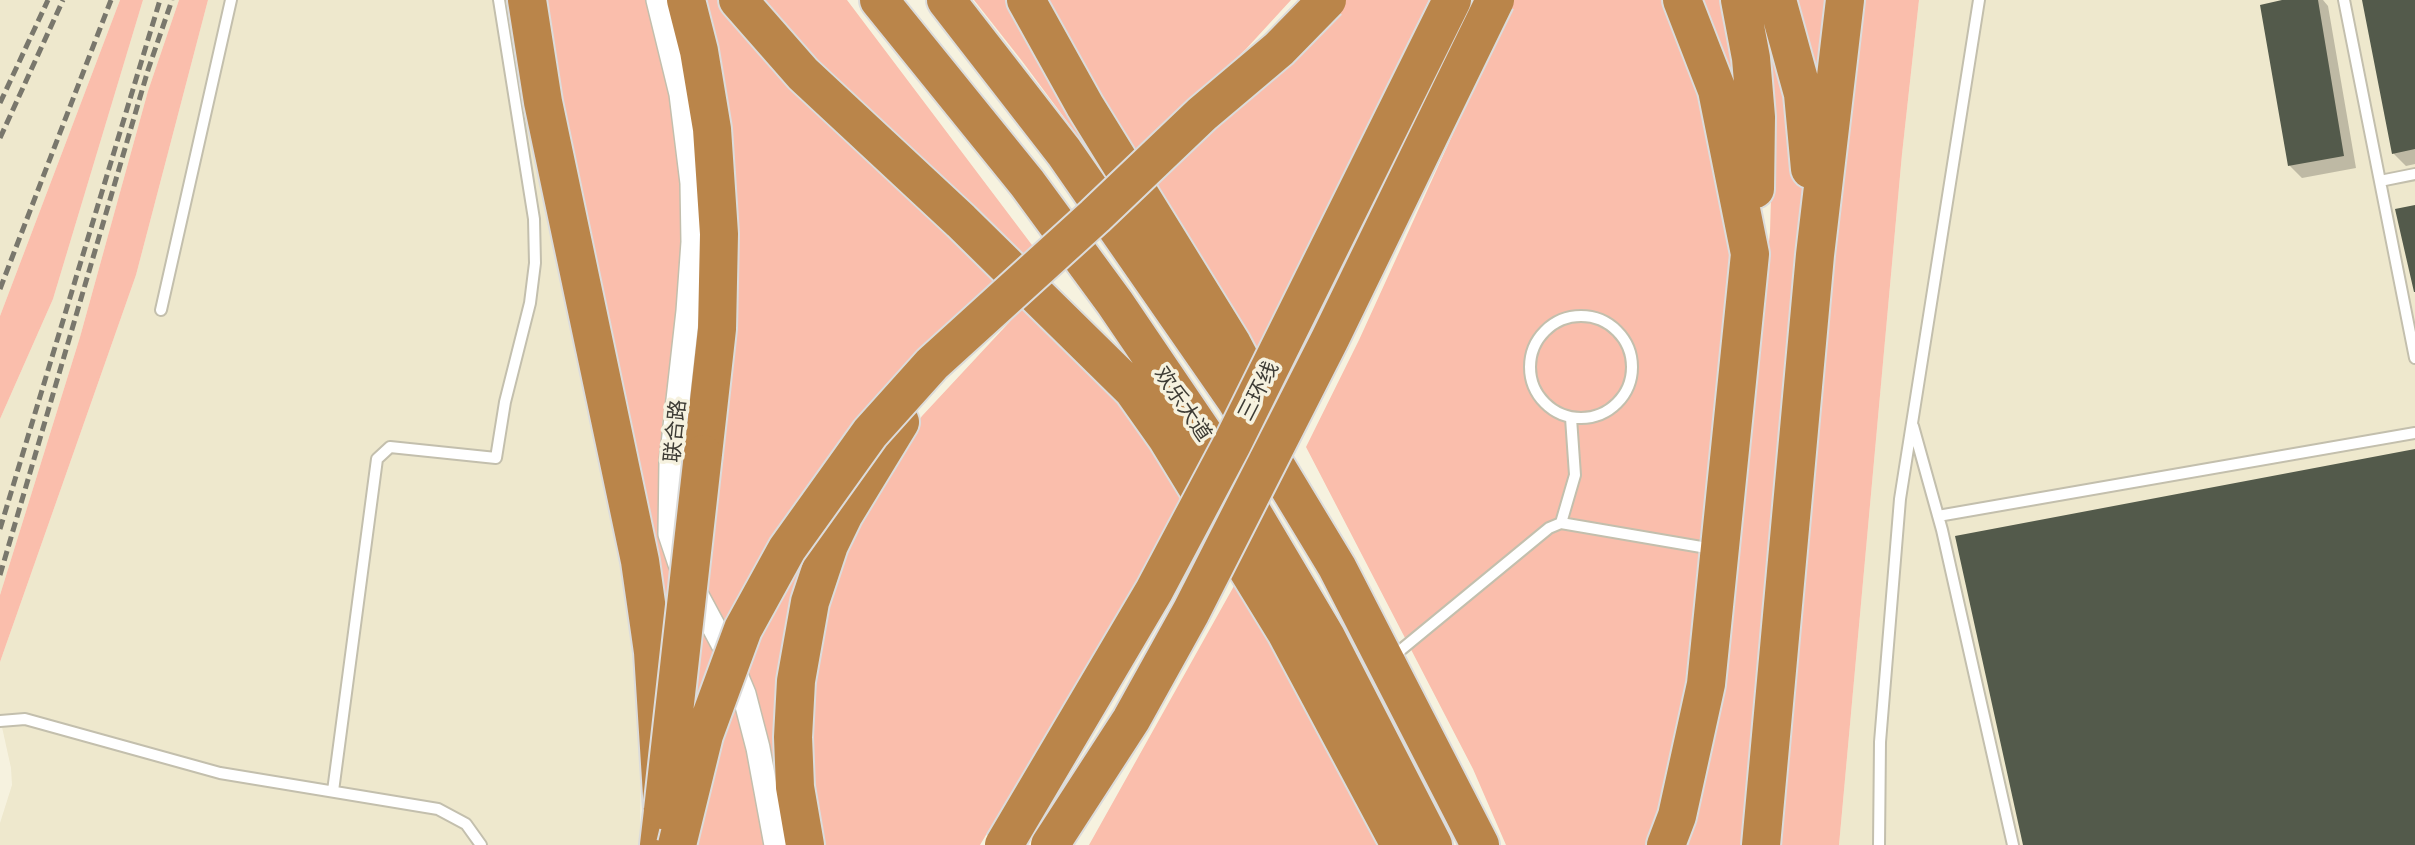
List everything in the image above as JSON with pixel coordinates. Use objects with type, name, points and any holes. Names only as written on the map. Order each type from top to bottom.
[{"type":"highway","points":[[527,0],[543,102],[640,561],[653,652],[666,834]]},
{"type":"highway","points":[[666,834],[717,328],[719,234],[712,129],[699,51],[686,0]]},
{"type":"highway","points":[[738,0],[780,49],[990,248],[1133,390]]},
{"type":"highway","name":"欢乐大道","points":[[878,0],[1027,183],[1115,303],[1218,455],[1326,637],[1433,845]]},
{"type":"highway","points":[[946,0],[1064,152],[1236,400],[1337,567],[1480,845]]},
{"type":"highway","points":[[1026,0],[1085,106],[1232,344],[1304,479],[1337,567]]},
{"type":"highway","points":[[1247,74],[1306,0]]},
{"type":"highway","points":[[666,834],[691,777],[725,672],[743,629],[787,549],[847,463],[891,407],[932,364],[1247,74],[1279,49],[1327,0]]},
{"type":"highway","name":"三环线","points":[[1004,845],[1059,755],[1173,554],[1250,407],[1452,0]]},
{"type":"highway","name":"三环线","points":[[1050,845],[1130,720],[1191,612],[1271,458],[1495,0]]},
{"type":"highway","points":[[1682,0],[1717,90],[1750,254]]},
{"type":"highway","points":[[1671,830],[1701,718],[1722,550],[1750,254],[1755,191],[1756,117],[1751,58],[1740,0]]},
{"type":"highway","points":[[1777,0],[1803,94],[1815,255]]},
{"type":"highway","points":[[1760,845],[1815,255],[1844,0]]},
{"type":"highway","points":[[1027,183],[1037,223],[1133,390],[1167,438],[1286,632],[1395,839]]},
{"type":"highway","points":[[805,845],[795,787],[794,716],[802,641],[810,601],[829,545],[893,430],[1008,295]]},
{"type":"highway","points":[[1071,845],[1130,720]]},
{"type":"street","name":"联合路","points":[[658,0],[677,70],[692,183],[693,242],[671,462],[670,534],[680,564],[724,646],[744,694],[758,748],[776,845]]},
{"type":"lane","points":[[161,310],[231,0]]},
{"type":"lane","points":[[333,791],[377,459],[390,447],[496,458],[505,402],[530,303],[536,263],[534,219],[499,0]]},
{"type":"lane","points":[[1879,845],[1880,742],[1900,499],[1979,0]]},
{"type":"lane","points":[[2344,0],[2415,358]]},
{"type":"lane","points":[[2380,181],[2415,174]]},
{"type":"lane","points":[[1571,317],[1594,318],[1615,328],[1628,347],[1632,358],[1631,381],[1627,392],[1612,409],[1591,418],[1572,418],[1557,413],[1539,398],[1530,377],[1531,354],[1542,334],[1550,326],[1571,317]]},
{"type":"lane","points":[[1561,523],[1575,475],[1572,418]]},
{"type":"lane","points":[[1911,419],[1938,516],[2013,845]]},
{"type":"lane","points":[[1938,516],[2415,433]]},
{"type":"lane","points":[[1387,662],[1549,528],[1561,523],[1722,550]]},
{"type":"lane","points":[[0,721],[25,719],[220,773],[447,811],[466,824],[481,845]]},
{"type":"shaded area","points":[[0,0],[120,0],[0,316]]},
{"type":"shaded area","points":[[120,0],[143,0],[53,299],[0,419],[0,316]]},
{"type":"shaded area","points":[[143,0],[179,0],[148,91],[80,337],[0,595],[0,419],[53,299]]},
{"type":"shaded area","points":[[179,0],[208,0],[136,275],[0,662],[0,595],[80,337],[148,91]]},
{"type":"shaded area","points":[[208,0],[513,0],[637,643],[641,754],[640,845],[0,845],[0,823],[12,785],[0,718],[0,662],[136,275]]},
{"type":"shaded area","points":[[540,0],[648,0],[661,39],[677,142],[682,206],[681,271],[662,427],[660,525],[678,583],[669,666]]},
{"type":"shaded area","points":[[695,0],[726,0],[1007,276],[729,629],[704,587]]},
{"type":"shaded area","points":[[755,0],[847,0],[1035,249],[1021,262]]},
{"type":"shaded area","points":[[974,0],[1015,0],[1110,179],[1022,61]]},
{"type":"shaded area","points":[[1036,0],[1291,0],[1246,49],[1132,159]]},
{"type":"shaded area","points":[[1340,0],[1429,0],[1256,350],[1149,188]]},
{"type":"shaded area","points":[[1514,0],[1669,0],[1683,29],[1732,217],[1732,297],[1686,723],[1650,845],[1506,845],[1473,769],[1306,447],[1359,340]]},
{"type":"shaded area","points":[[1692,0],[1730,0],[1745,146]]},
{"type":"shaded area","points":[[1753,0],[1769,0],[1804,187],[1748,845],[1679,845],[1750,422],[1770,232],[1772,162]]},
{"type":"shaded area","points":[[1794,0],[1837,0],[1818,96],[1807,37]]},
{"type":"shaded area","points":[[1853,0],[1919,0],[1902,154],[1839,845],[1777,845]]},
{"type":"shaded area","points":[[1919,0],[2415,0],[2415,845],[1839,845],[1902,154]]},
{"type":"shaded area","points":[[1030,300],[1069,340],[1186,488],[1135,586],[980,845],[818,845],[806,760],[820,601],[889,463],[922,416]]},
{"type":"shaded area","points":[[827,507],[784,845],[760,718],[744,657]]},
{"type":"shaded area","points":[[1239,577],[1378,845],[1089,845]]},
{"type":"shaded area","points":[[698,616],[719,655],[690,738]]},
{"type":"shaded area","points":[[732,689],[767,845],[687,845]]},
{"type":"building","points":[[2282,0],[2318,0],[2344,156],[2288,166],[2260,5]]},
{"type":"building","points":[[2362,0],[2415,0],[2415,149],[2392,154]]},
{"type":"building","points":[[2415,205],[2415,292],[2414,292],[2395,209]]},
{"type":"building","points":[[2415,449],[2415,845],[2023,845],[1955,536]]},
{"type":"railway","points":[[0,103],[48,0]]},
{"type":"railway","points":[[0,138],[63,0]]},
{"type":"railway","points":[[0,289],[111,0]]},
{"type":"railway","points":[[0,529],[160,0]]},
{"type":"railway","points":[[0,575],[148,70],[172,0]]}]
